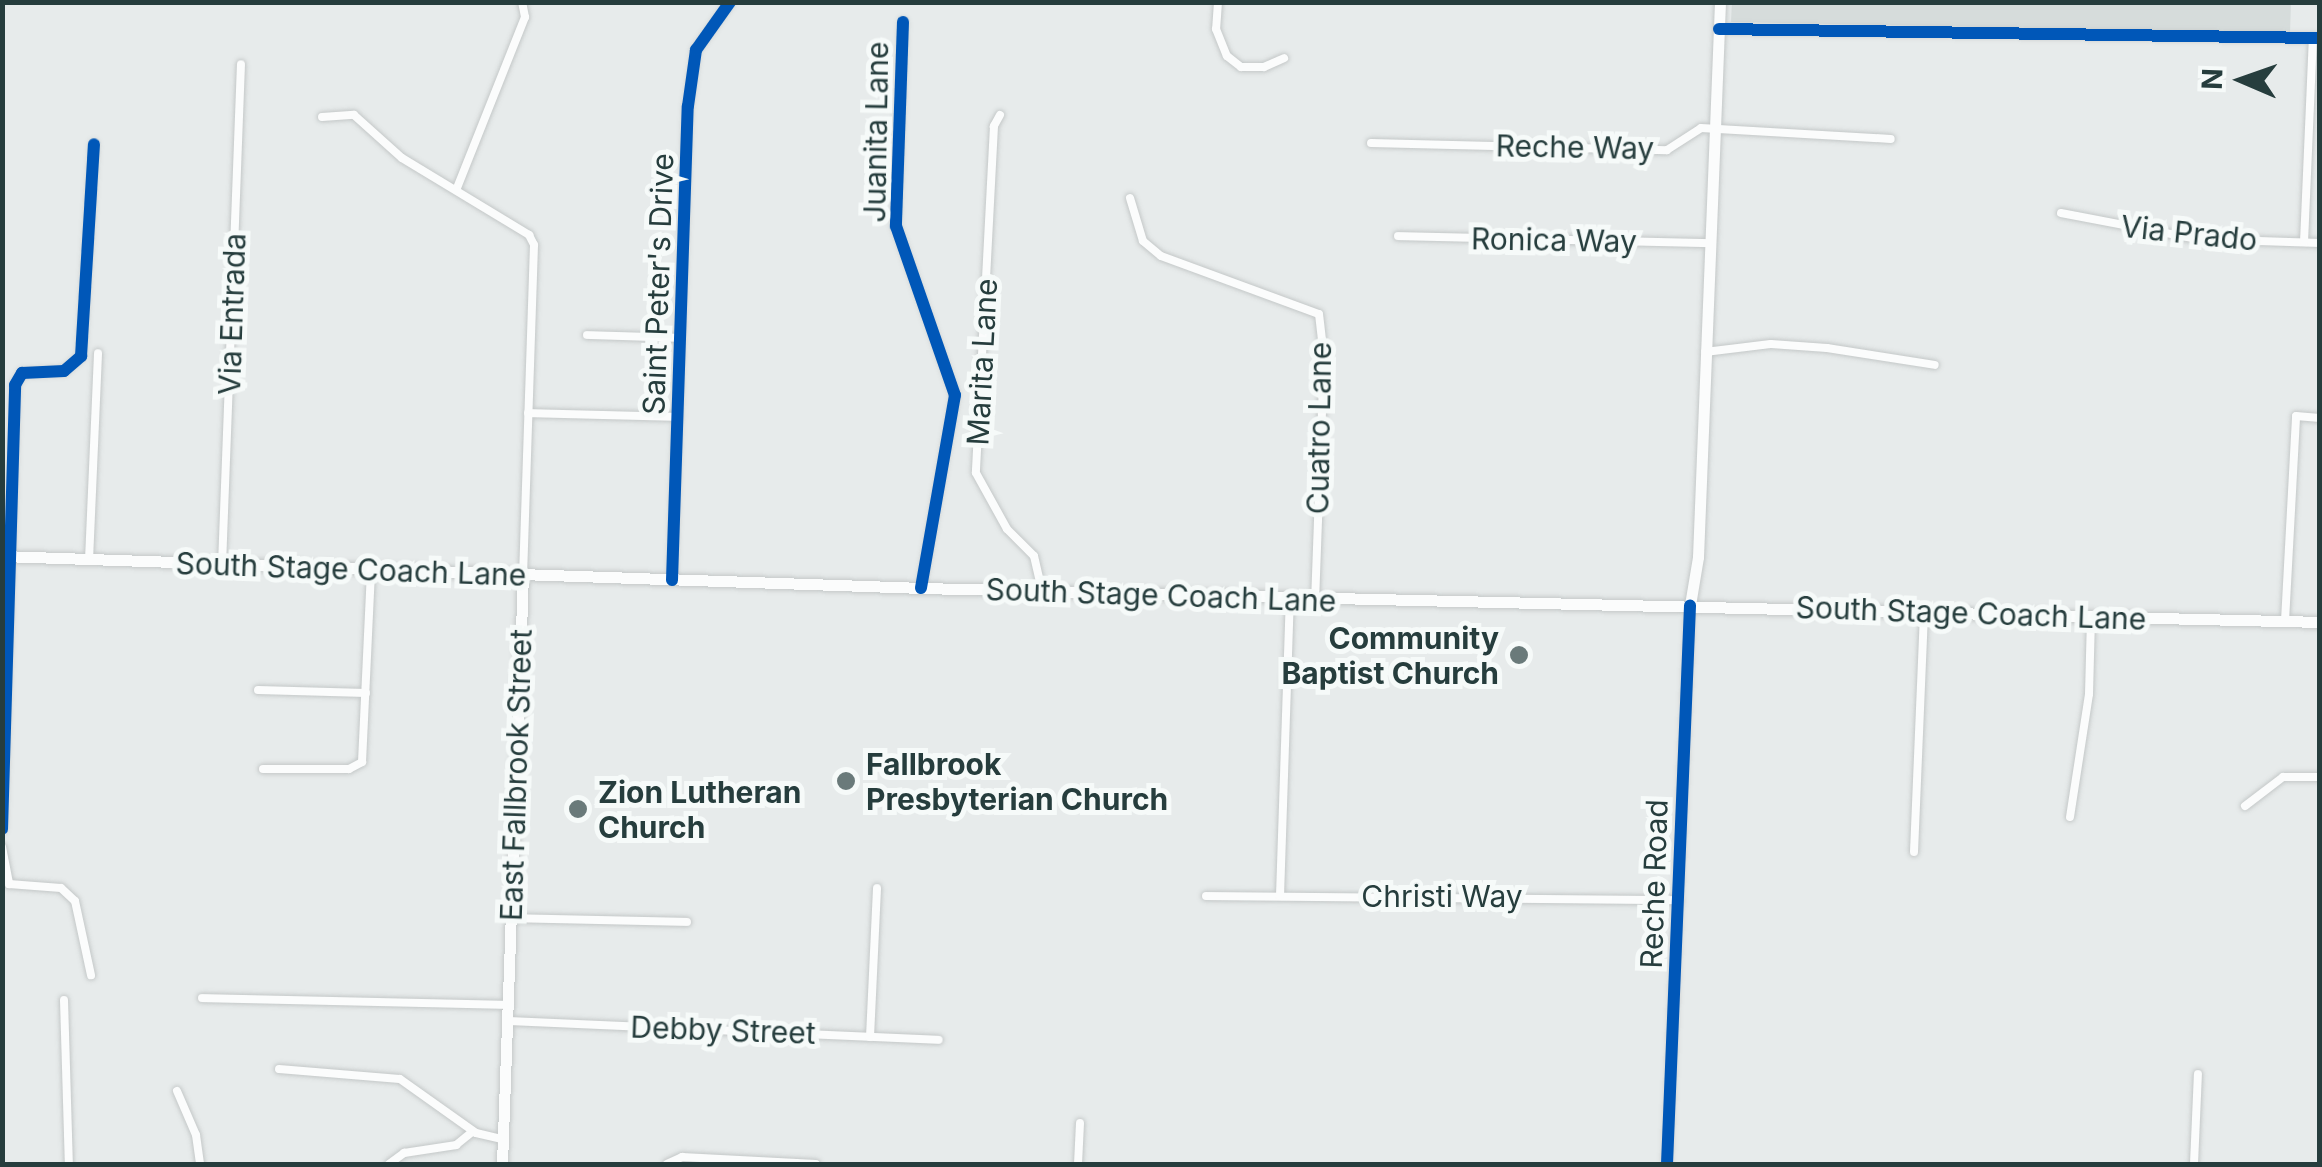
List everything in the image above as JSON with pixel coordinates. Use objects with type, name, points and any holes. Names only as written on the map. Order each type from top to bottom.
[{"type":"main road","name":"Reche Road","points":[[1690,605],[1720,2]]},
{"type":"main road","name":"South Stage Coach Lane","points":[[7,556],[921,588],[2320,622]]},
{"type":"main road","name":"East Fallbrook Street","points":[[502,1164],[523,574]]},
{"type":"street","points":[[322,117],[354,115],[402,158],[457,188],[525,17],[522,2]]},
{"type":"street","name":"Saint Peter's Drive","points":[[672,580],[696,50],[730,2]]},
{"type":"street","points":[[1218,2],[1218,41],[1229,58],[1240,67],[1264,68],[1284,58]]},
{"type":"street","name":"Juanita Lane","points":[[902,22],[896,226],[956,394],[921,588]]},
{"type":"street","points":[[1719,29],[2316,39],[2304,242]]},
{"type":"street","name":"Via Entrada","points":[[222,565],[242,64]]},
{"type":"street","name":"Marita Lane","points":[[1000,115],[994,126],[976,472],[1007,529],[1034,556],[1042,591]]},
{"type":"street","name":"Reche Way","points":[[1371,143],[1667,150],[1695,128],[1891,139]]},
{"type":"street","points":[[2,829],[7,556],[16,385],[22,373],[64,370],[82,356],[94,144]]},
{"type":"street","name":"East Fallbrook Street","points":[[457,188],[529,235],[534,245],[523,574]]},
{"type":"street","name":"Cuatro Lane","points":[[1130,198],[1142,241],[1161,256],[1319,314],[1324,357],[1316,599]]},
{"type":"street","name":"Via Prado","points":[[2061,213],[2197,239],[2320,243]]},
{"type":"street","name":"Ronica Way","points":[[1398,236],[1709,243]]},
{"type":"street","points":[[587,335],[680,338]]},
{"type":"street","points":[[1705,352],[1827,348],[1936,366]]},
{"type":"street","points":[[89,560],[98,353]]},
{"type":"street","points":[[528,413],[678,417]]},
{"type":"street","points":[[2284,621],[2296,416],[2320,418]]},
{"type":"street","points":[[263,768],[358,766],[364,756],[371,570]]},
{"type":"street","points":[[1280,896],[1290,598]]},
{"type":"street","name":"Reche Road","points":[[1667,1164],[1690,605]]},
{"type":"street","points":[[1914,852],[1924,612]]},
{"type":"street","points":[[2070,817],[2088,694],[2091,616]]},
{"type":"street","points":[[258,690],[366,692]]},
{"type":"street","points":[[2245,806],[2283,776],[2320,777]]},
{"type":"street","points":[[2,848],[9,884],[61,888],[75,900],[91,975]]},
{"type":"street","points":[[870,1037],[876,888]]},
{"type":"street","name":"Christi Way","points":[[1206,896],[1679,900]]},
{"type":"street","points":[[510,918],[687,922]]},
{"type":"street","points":[[202,998],[508,1005]]},
{"type":"street","points":[[64,1000],[69,1164]]},
{"type":"street","name":"Debby Street","points":[[507,1022],[939,1040]]},
{"type":"street","points":[[279,1069],[400,1080],[472,1131],[502,1139]]},
{"type":"street","points":[[2194,1164],[2198,1074]]},
{"type":"street","points":[[177,1091],[196,1135],[200,1164]]},
{"type":"street","points":[[1078,1164],[1080,1123]]},
{"type":"street","points":[[389,1164],[404,1153],[456,1145],[472,1131]]},
{"type":"street","points":[[666,1164],[682,1157],[816,1164]]},
{"type":"shaded area","points":[[1732,2],[2291,3],[2290,33],[1731,22]]},
{"type":"cycle path","points":[[672,580],[688,106],[696,50],[730,2]]},
{"type":"cycle path","points":[[903,22],[896,226],[955,395],[921,588]]},
{"type":"cycle path","points":[[1719,29],[2320,38]]},
{"type":"cycle path","points":[[2,829],[15,385],[22,373],[64,371],[81,356],[94,144]]},
{"type":"cycle path","points":[[1667,1164],[1690,605]]},
{"type":"place","name":"Community Baptist Church","points":[[1519,655]]},
{"type":"place","name":"Fallbrook Presbyterian Church","points":[[846,781]]},
{"type":"place","name":"Zion Lutheran Church","points":[[578,809]]}]
